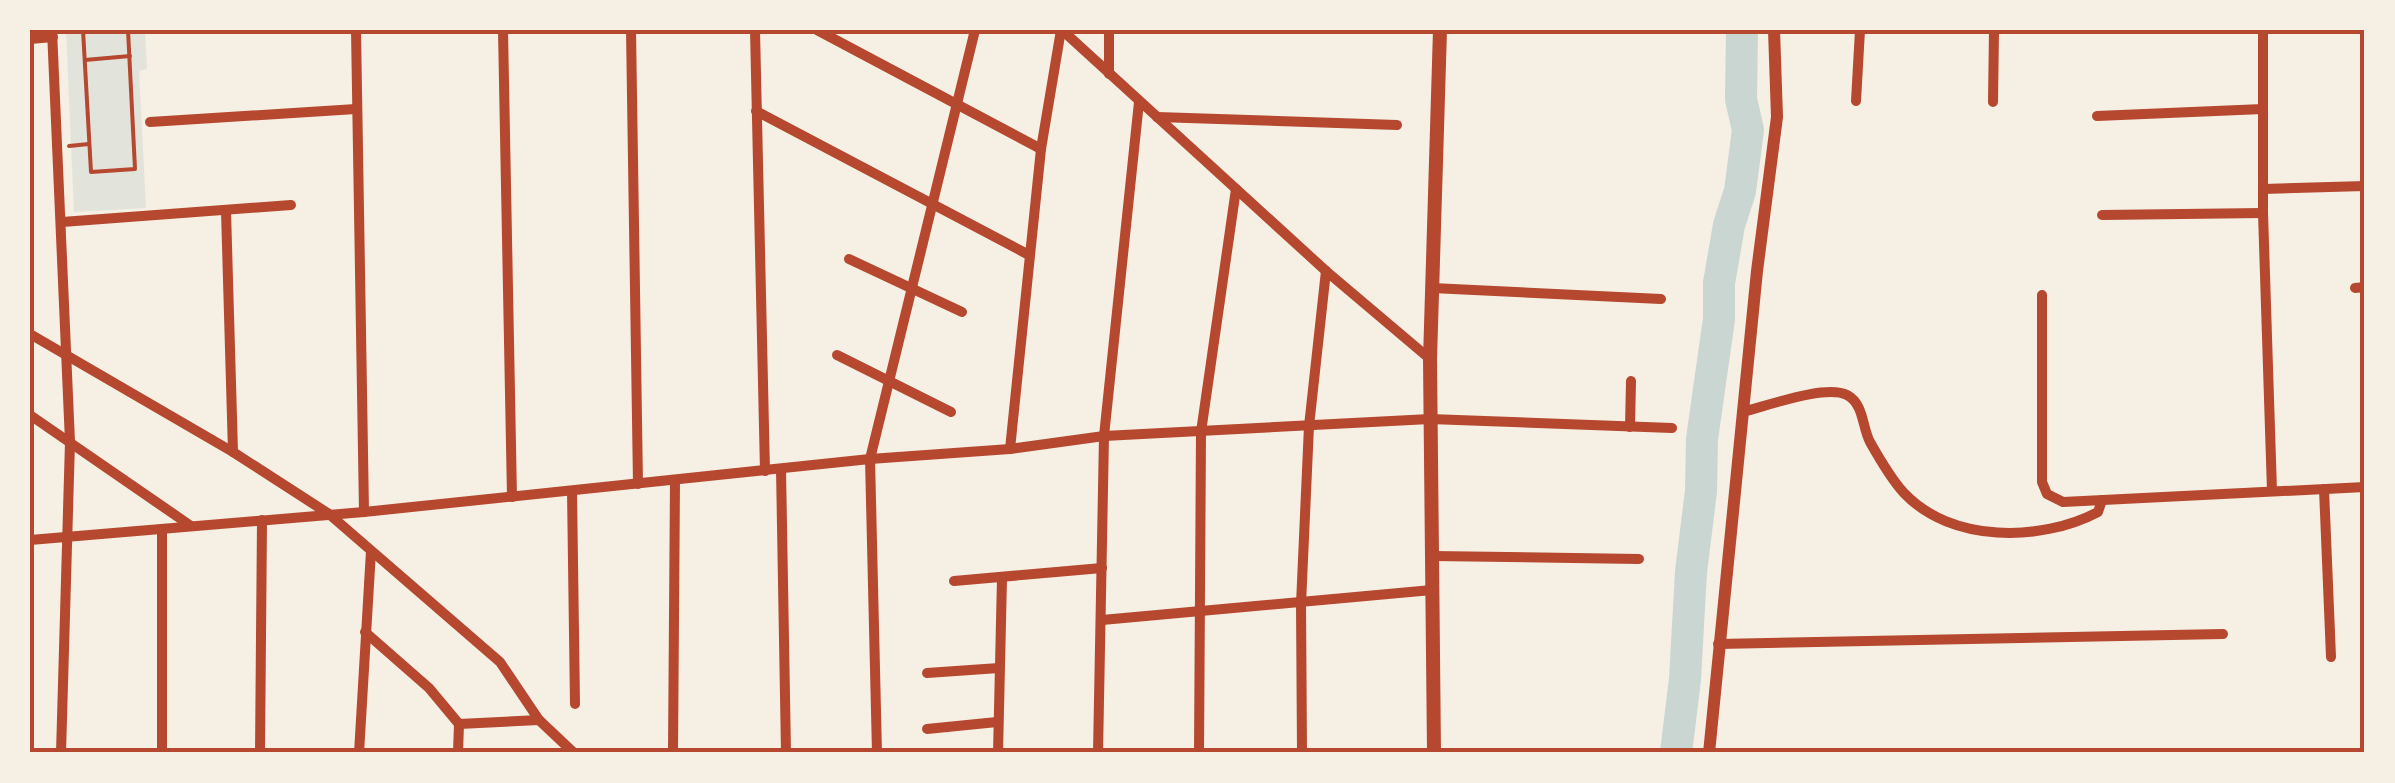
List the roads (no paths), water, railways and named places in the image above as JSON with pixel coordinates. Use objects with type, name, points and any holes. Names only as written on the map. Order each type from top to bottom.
[{"type":"main road","points":[[1434,753],[1430,359],[1440,30]]},
{"type":"street","points":[[356,30],[364,512]]},
{"type":"street","points":[[503,30],[512,497]]},
{"type":"street","points":[[631,30],[638,484]]},
{"type":"street","points":[[755,30],[765,471]]},
{"type":"street","points":[[817,30],[1042,149]]},
{"type":"street","points":[[877,753],[870,460],[975,30]]},
{"type":"street","points":[[1061,30],[1326,271],[1430,359]]},
{"type":"street","points":[[1010,449],[1029,255],[1061,30]]},
{"type":"street","points":[[1110,30],[1110,74]]},
{"type":"street","points":[[1709,753],[1742,412],[1777,117],[1774,30]]},
{"type":"street","points":[[1856,102],[1860,30]]},
{"type":"street","points":[[1993,102],[1994,30]]},
{"type":"street","points":[[2263,30],[2262,189],[2272,491]]},
{"type":"street","points":[[30,39],[53,34],[62,222],[70,442],[61,753]]},
{"type":"street","points":[[1098,753],[1104,436],[1139,102]]},
{"type":"street","points":[[2097,116],[2263,109]]},
{"type":"street","points":[[150,122],[356,110]]},
{"type":"street","points":[[756,112],[1029,255]]},
{"type":"street","points":[[1156,117],[1397,126]]},
{"type":"street","points":[[2262,189],[2365,186]]},
{"type":"street","points":[[1199,753],[1201,432],[1236,189]]},
{"type":"street","points":[[62,222],[291,205]]},
{"type":"street","points":[[226,211],[233,452]]},
{"type":"street","points":[[2102,214],[2263,213]]},
{"type":"street","points":[[849,259],[962,312]]},
{"type":"street","points":[[1302,753],[1301,604],[1309,426],[1326,271]]},
{"type":"street","points":[[1432,288],[1660,298]]},
{"type":"street","points":[[2042,295],[2042,482],[2047,494],[2063,502],[2365,487]]},
{"type":"street","points":[[30,334],[233,452],[329,514],[500,662],[539,720],[574,753]]},
{"type":"street","points":[[837,355],[951,412]]},
{"type":"street","points":[[1630,427],[1631,381]]},
{"type":"street","points":[[1742,412],[1832,390],[1850,396],[1860,411],[1868,438],[1902,491],[1921,508],[1972,531],[2033,530],[2074,524],[2098,512],[2102,500]]},
{"type":"street","points":[[30,415],[192,526]]},
{"type":"street","points":[[30,540],[676,482],[1104,436],[1430,419],[1672,428]]},
{"type":"street","points":[[780,470],[786,753]]},
{"type":"street","points":[[673,752],[676,482]]},
{"type":"street","points":[[2324,488],[2331,657]]},
{"type":"street","points":[[572,491],[575,704]]},
{"type":"street","points":[[260,753],[262,520]]},
{"type":"street","points":[[162,528],[162,753]]},
{"type":"street","points":[[358,753],[371,551]]},
{"type":"street","points":[[1433,556],[1639,559]]},
{"type":"street","points":[[954,581],[1102,568]]},
{"type":"street","points":[[998,753],[1002,578]]},
{"type":"street","points":[[1102,620],[1432,590]]},
{"type":"street","points":[[365,632],[429,688],[459,724],[458,753]]},
{"type":"street","points":[[1718,644],[2223,634]]},
{"type":"street","points":[[927,674],[999,668]]},
{"type":"street","points":[[459,724],[539,720]]},
{"type":"street","points":[[927,729],[997,722]]},
{"type":"waterway","points":[[1676,753],[1701,491],[1702,439],[1719,319],[1719,283],[1729,225],[1740,191],[1748,130],[1741,99],[1742,30]]}]
